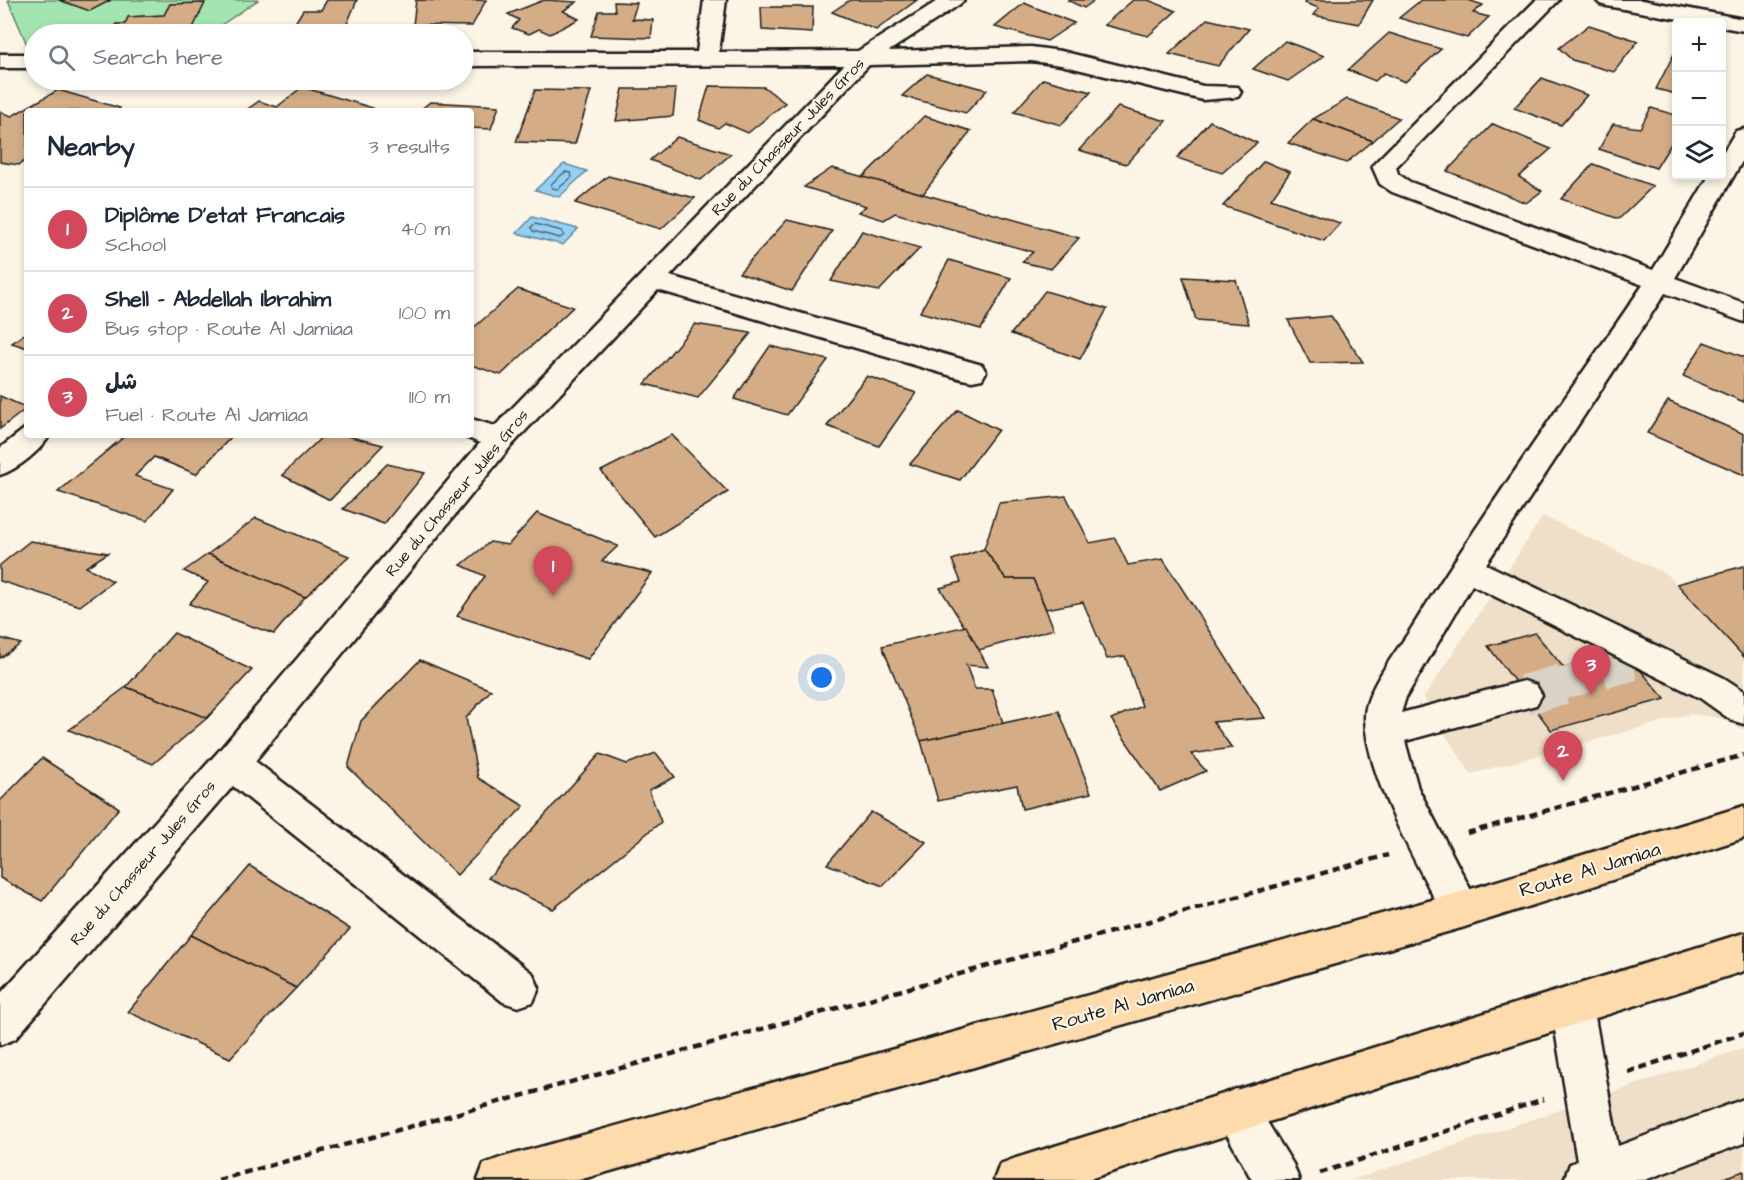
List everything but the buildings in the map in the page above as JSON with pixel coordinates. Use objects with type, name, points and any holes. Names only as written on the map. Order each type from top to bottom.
[{"type":"main road","name":"Route Al Jamiaa","points":[[500,1180],[1461,910],[1744,822]]},
{"type":"main road","points":[[1033,1178],[1236,1111],[1744,952]]},
{"type":"street","points":[[707,57],[715,0]]},
{"type":"street","name":"Rue du Chasseur Jules Gros","points":[[0,1025],[231,763],[486,434],[651,279],[863,58],[953,0]]},
{"type":"street","points":[[1548,0],[1384,166],[1385,174],[1391,182],[1401,187],[1744,314]]},
{"type":"street","points":[[1607,0],[1744,25]]},
{"type":"street","points":[[474,59],[863,58],[1031,54],[1061,58],[1203,93],[1230,92]]},
{"type":"street","points":[[0,61],[24,61]]},
{"type":"street","points":[[1726,167],[1744,136]]},
{"type":"street","points":[[1461,910],[1400,789],[1384,732],[1383,713],[1389,694],[1466,568],[1660,281],[1718,180]]},
{"type":"street","points":[[651,279],[972,372]]},
{"type":"street","points":[[0,464],[31,438]]},
{"type":"street","points":[[1466,568],[1645,662],[1712,688],[1744,710]]},
{"type":"street","points":[[1384,732],[1524,694]]},
{"type":"street","points":[[231,763],[518,988]]},
{"type":"street","points":[[1572,1006],[1586,1086],[1594,1177],[1744,1121]]},
{"type":"street","points":[[1236,1111],[1293,1178]]},
{"type":"path","points":[[218,1180],[1744,755]]},
{"type":"path","points":[[1293,1178],[1586,1086],[1744,1033]]},
{"type":"shaded area","points":[[1543,516],[1668,575],[1744,657],[1744,730],[1720,718],[1690,714],[1471,774],[1434,718],[1424,697]]},
{"type":"shaded area","points":[[1744,1048],[1744,1180],[1352,1180]]},
{"type":"green space","points":[[8,0],[258,0],[223,24],[194,24],[204,3],[170,4],[164,15],[129,17],[125,24],[24,24],[24,38]]},
{"type":"water","points":[[564,164],[587,171],[559,197],[535,190]]},
{"type":"water","points":[[532,217],[578,229],[563,245],[517,233]]},
{"type":"tunnel","points":[[1558,685],[1636,664]]},
{"type":"tunnel","points":[[1524,695],[1564,684]]},
{"type":"place","name":"Diplôme D'etat Francais","points":[[553,596]]},
{"type":"place","name":"شل","points":[[1591,695]]},
{"type":"place","name":"Shell - Abdellah Ibrahim","points":[[1563,781]]}]
